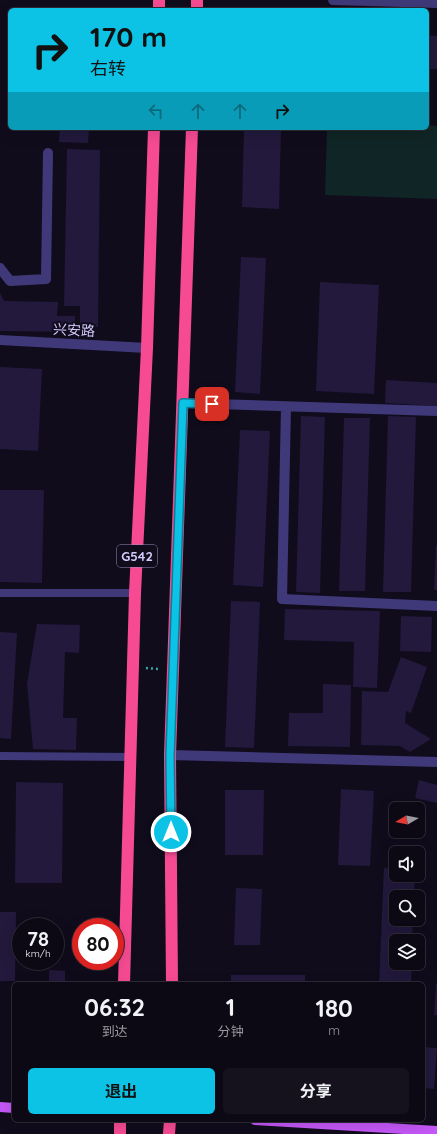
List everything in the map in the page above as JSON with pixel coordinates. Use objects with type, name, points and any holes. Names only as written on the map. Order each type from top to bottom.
[{"type":"highway","name":"G542","points":[[124,982],[132,758],[135,592],[147,348],[154,130]]},
{"type":"highway","name":"G542","points":[[172,982],[170,756],[192,130]]},
{"type":"highway","points":[[120,1122],[120,1134]]},
{"type":"highway","points":[[169,1134],[170,1122]]},
{"type":"main road","points":[[0,1107],[12,1108]]},
{"type":"main road","points":[[288,1122],[437,1131]]},
{"type":"street","points":[[333,0],[437,3]]},
{"type":"street","points":[[0,268],[10,281],[46,279],[48,153]]},
{"type":"street","name":"兴安路","points":[[0,340],[147,348]]},
{"type":"street","points":[[183,403],[437,411]]},
{"type":"street","points":[[286,406],[282,599],[437,606]]},
{"type":"street","points":[[170,756],[437,762]]},
{"type":"lane","points":[[0,593],[135,592]]},
{"type":"lane","points":[[0,756],[132,758]]},
{"type":"path","points":[[134,668],[173,671]]},
{"type":"green space","points":[[429,125],[437,126],[437,199],[325,195],[327,130],[429,130]]},
{"type":"building","points":[[429,35],[437,36],[437,69],[429,69]]},
{"type":"building","points":[[60,130],[89,130],[88,143],[59,142]]},
{"type":"building","points":[[244,130],[281,130],[279,209],[242,207]]},
{"type":"building","points":[[67,149],[100,150],[98,327],[80,327],[80,306],[64,306]]},
{"type":"building","points":[[241,257],[266,258],[260,394],[235,392]]},
{"type":"building","points":[[320,282],[379,285],[374,394],[316,391]]},
{"type":"building","points":[[0,293],[4,301],[58,302],[57,316],[75,316],[75,332],[0,331]]},
{"type":"building","points":[[0,367],[42,369],[38,451],[0,449]]},
{"type":"building","points":[[386,380],[437,383],[437,406],[385,403]]},
{"type":"building","points":[[301,416],[325,417],[320,593],[296,592]]},
{"type":"building","points":[[388,416],[416,417],[411,592],[383,592]]},
{"type":"building","points":[[344,418],[370,418],[365,591],[339,591]]},
{"type":"building","points":[[240,430],[270,431],[263,587],[233,585]]},
{"type":"building","points":[[0,490],[44,490],[42,583],[0,582]]},
{"type":"building","points":[[436,545],[437,590],[434,590]]},
{"type":"building","points":[[231,601],[260,602],[254,748],[225,747]]},
{"type":"building","points":[[285,609],[380,611],[377,688],[353,687],[354,642],[284,640]]},
{"type":"building","points":[[401,616],[432,617],[431,652],[400,651]]},
{"type":"building","points":[[37,624],[80,625],[79,653],[65,652],[63,718],[77,718],[76,750],[33,749],[27,684]]},
{"type":"building","points":[[0,632],[17,633],[11,739],[0,738]]},
{"type":"building","points":[[401,657],[427,667],[411,713],[406,711],[405,723],[431,739],[410,752],[400,746],[361,745],[362,691],[388,692]]},
{"type":"building","points":[[323,684],[351,685],[350,747],[288,746],[289,713],[323,713]]},
{"type":"building","points":[[419,780],[437,785],[437,803],[415,798]]},
{"type":"building","points":[[16,782],[63,783],[62,883],[15,883]]},
{"type":"building","points":[[341,789],[374,791],[370,866],[338,865]]},
{"type":"building","points":[[225,790],[264,790],[263,855],[225,855]]},
{"type":"building","points":[[384,868],[389,868],[389,882],[415,882],[414,890],[389,890],[389,926],[413,926],[412,934],[389,934],[389,970],[412,970],[411,982],[379,982]]},
{"type":"building","points":[[236,888],[262,889],[260,945],[234,945]]},
{"type":"building","points":[[0,912],[16,912],[16,918],[12,918],[12,970],[15,970],[15,981],[0,981]]},
{"type":"building","points":[[49,970],[65,971],[65,982],[49,982]]},
{"type":"building","points":[[231,975],[305,975],[305,982],[231,982]]},
{"type":"building","points":[[436,984],[437,1015],[434,1015]]},
{"type":"building","points":[[425,1047],[437,1048],[434,1089],[425,1088]]},
{"type":"route","points":[[171,832],[170,756],[183,403],[212,404]]}]
